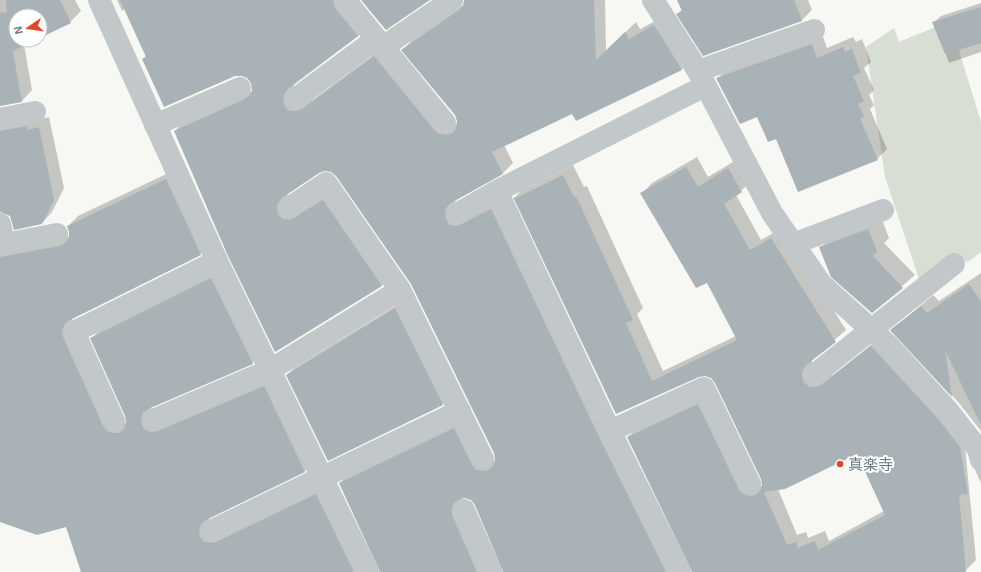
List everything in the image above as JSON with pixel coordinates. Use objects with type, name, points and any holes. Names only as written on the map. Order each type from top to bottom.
[{"type":"street","points":[[99,0],[217,262],[368,572]]},
{"type":"street","points":[[345,0],[445,123]]},
{"type":"street","points":[[295,99],[380,43],[452,0]]},
{"type":"street","points":[[653,0],[702,79],[772,213],[822,285],[888,345],[949,412],[978,450],[981,460]]},
{"type":"street","points":[[457,214],[497,190],[702,79],[814,30]]},
{"type":"street","points":[[156,125],[240,88]]},
{"type":"street","points":[[0,119],[35,112]]},
{"type":"street","points":[[289,208],[326,183],[400,290],[483,459]]},
{"type":"street","points":[[497,190],[610,431],[680,572]]},
{"type":"street","points":[[793,244],[883,210]]},
{"type":"street","points":[[1,237],[57,234]]},
{"type":"street","points":[[114,421],[74,332],[217,262]]},
{"type":"street","points":[[814,375],[954,264]]},
{"type":"street","points":[[153,420],[270,370],[400,290]]},
{"type":"street","points":[[610,431],[704,388],[750,484]]},
{"type":"street","points":[[211,531],[460,411]]},
{"type":"street","points":[[464,510],[490,572]]},
{"type":"shaded area","points":[[950,21],[981,122],[981,252],[968,262],[953,256],[919,279],[885,177],[866,47],[894,28],[899,42]]},
{"type":"building","points":[[6,0],[60,0],[71,23],[48,34],[48,8],[8,8],[8,48],[19,48],[9,53],[13,52],[22,102],[0,106],[0,13],[7,12]]},
{"type":"building","points":[[120,0],[333,0],[335,8],[358,36],[288,89],[284,94],[283,100],[285,107],[290,111],[302,109],[374,56],[435,131],[440,134],[447,135],[453,133],[456,128],[457,121],[455,115],[401,50],[459,10],[463,6],[464,0],[594,0],[596,60],[625,32],[629,39],[654,25],[682,70],[576,121],[572,114],[492,152],[503,174],[451,203],[446,208],[445,214],[446,220],[450,225],[457,226],[491,209],[599,437],[666,572],[503,572],[475,505],[471,500],[465,498],[459,499],[454,503],[452,515],[477,572],[380,572],[339,483],[454,428],[472,465],[476,470],[488,470],[493,466],[495,460],[494,453],[411,284],[336,176],[331,172],[325,171],[319,173],[282,198],[278,203],[278,215],[283,219],[290,220],[323,200],[382,286],[275,352],[228,256],[174,131],[245,99],[250,95],[252,90],[251,83],[247,78],[235,76],[164,107],[142,59],[146,57]]},
{"type":"building","points":[[361,0],[430,0],[386,30]]},
{"type":"building","points":[[677,0],[794,0],[802,21],[703,56],[676,14],[682,11]]},
{"type":"building","points":[[981,7],[981,43],[945,54],[932,22]]},
{"type":"building","points":[[812,44],[817,58],[843,47],[845,52],[852,49],[861,73],[853,76],[864,101],[858,104],[864,116],[860,119],[878,160],[798,192],[776,139],[768,142],[757,117],[740,124],[716,78]]},
{"type":"building","points":[[27,126],[27,130],[39,127],[54,200],[42,224],[14,230],[10,216],[0,212],[0,131]]},
{"type":"building","points":[[686,167],[698,187],[728,168],[742,192],[724,204],[750,250],[771,238],[836,342],[806,365],[802,371],[804,383],[810,387],[821,385],[871,346],[939,420],[960,447],[968,494],[959,495],[966,572],[692,572],[627,437],[698,404],[739,490],[743,494],[749,496],[756,495],[760,491],[762,485],[761,479],[715,383],[711,378],[705,376],[699,377],[616,414],[513,197],[516,198],[563,175],[574,197],[576,196],[633,320],[626,323],[652,381],[737,340],[707,283],[696,288],[640,193]],"holes":[[[857,454],[885,515],[818,550],[815,541],[798,548],[796,542],[787,545],[764,492],[785,489]]]},
{"type":"building","points":[[166,179],[201,255],[68,321],[64,325],[62,331],[63,337],[103,426],[107,431],[119,433],[124,429],[126,422],[125,416],[90,338],[211,278],[253,364],[148,409],[143,412],[141,418],[142,425],[145,430],[151,432],[158,431],[264,386],[305,472],[206,520],[201,524],[199,530],[200,537],[204,542],[216,542],[316,494],[354,572],[81,572],[66,527],[37,535],[0,522],[0,257],[60,246],[69,238],[67,226]]},
{"type":"building","points":[[868,229],[877,251],[873,256],[903,288],[872,313],[831,277],[819,247]]},
{"type":"building","points":[[969,284],[981,302],[981,425],[945,350],[952,397],[890,330],[921,306],[927,313]]},
{"type":"building","points":[[395,308],[443,405],[328,461],[286,375]]},
{"type":"place","name":"真楽寺","points":[[840,464]]}]
